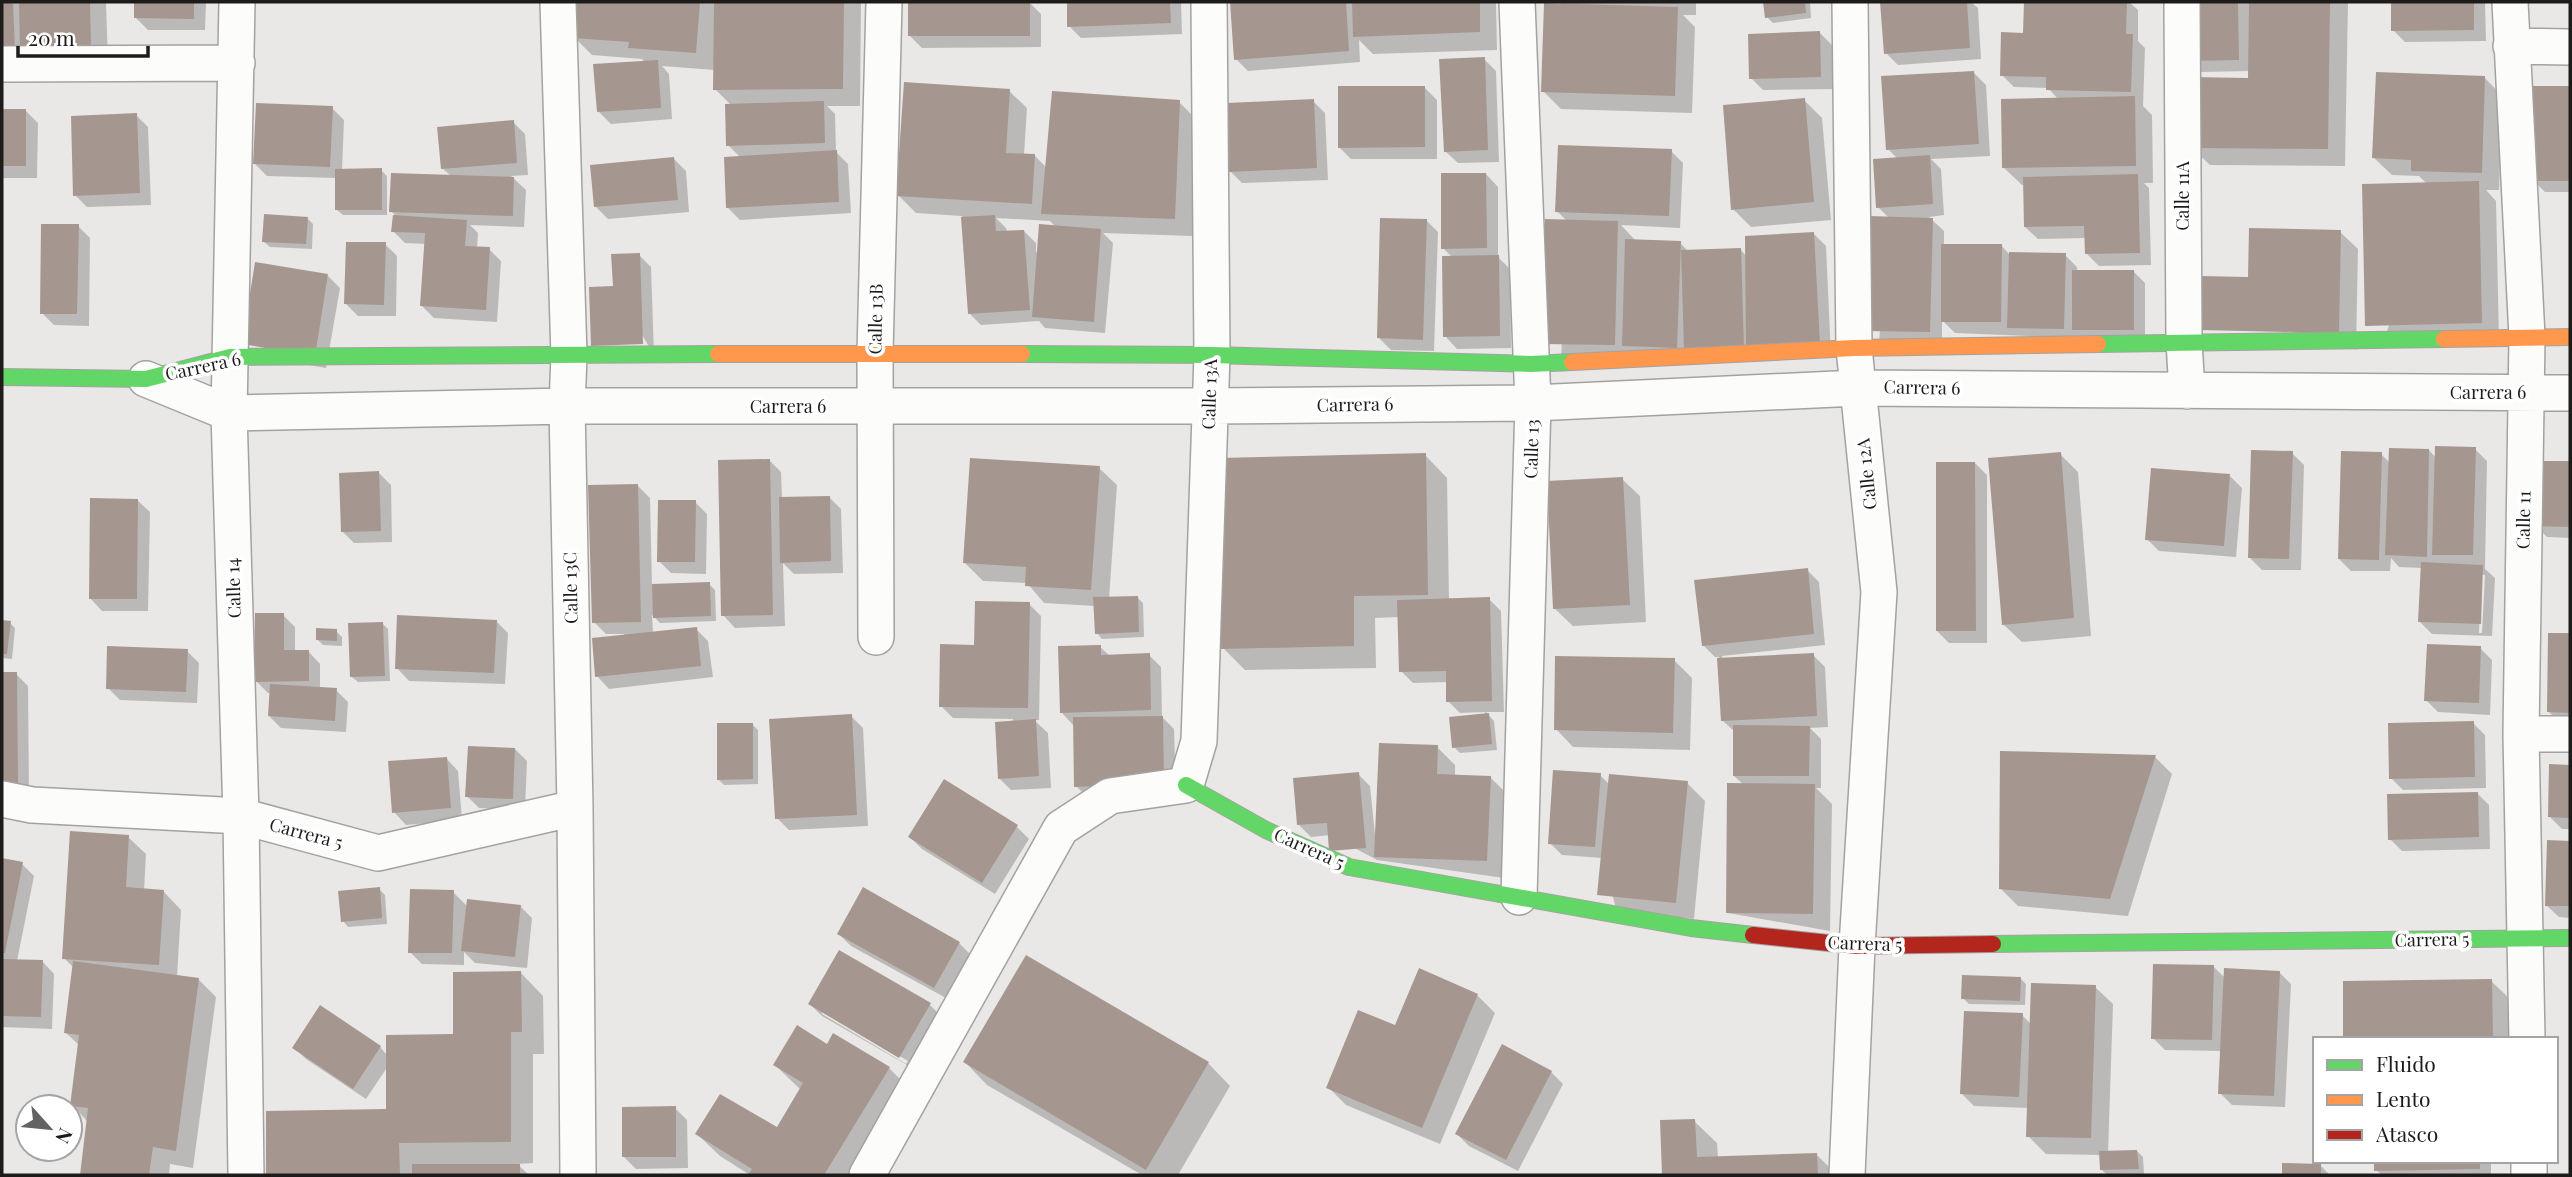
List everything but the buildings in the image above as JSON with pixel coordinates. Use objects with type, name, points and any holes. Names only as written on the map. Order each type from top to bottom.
[{"type":"street","name":"Calle 14","points":[[237,2],[229,413],[241,816],[246,1175]]},
{"type":"street","name":"Calle 13C","points":[[558,2],[569,356],[567,407],[575,808],[578,1175]]},
{"type":"street","name":"Calle 13B","points":[[876,637],[875,353],[884,2]]},
{"type":"street","name":"Calle 13A","points":[[1186,785],[1199,741],[1212,355],[1209,2]]},
{"type":"street","name":"Calle 13","points":[[1517,2],[1533,402],[1520,897]]},
{"type":"street","name":"Calle 12A","points":[[1847,1175],[1857,946],[1879,592],[1854,348],[1850,2]]},
{"type":"street","name":"Calle 11A","points":[[2182,2],[2184,342],[2187,391]]},
{"type":"street","name":"Calle 11","points":[[2510,2],[2527,337],[2521,734],[2527,1037]]},
{"type":"street","points":[[2511,46],[2570,47]]},
{"type":"street","points":[[2,64],[237,64]]},
{"type":"street","name":"Carrera 6","points":[[2,377],[146,379],[230,357],[875,353],[1212,355],[1531,364],[1854,348],[2570,337]]},
{"type":"street","name":"Carrera 6","points":[[146,379],[229,413],[567,407],[1210,406],[1533,402],[1857,388],[2570,393]]},
{"type":"street","points":[[2521,734],[2570,734]]},
{"type":"street","points":[[867,1175],[1061,828],[1110,796],[1186,785]]},
{"type":"street","name":"Carrera 5","points":[[1186,785],[1266,830],[1349,867],[1691,929],[1857,946],[2570,938]]},
{"type":"street","name":"Carrera 5","points":[[17,802],[241,816],[378,853],[575,808]]},
{"type":"traffic: fast","points":[[2098,344],[2444,339]]},
{"type":"traffic: fast","points":[[2,377],[146,379],[230,357],[718,354]]},
{"type":"traffic: fast","points":[[1022,354],[1212,355],[1531,364],[1572,362]]},
{"type":"traffic: fast","points":[[1186,785],[1266,830],[1349,867],[1691,928],[1753,935]]},
{"type":"traffic: fast","points":[[1993,944],[2570,938]]},
{"type":"traffic: slow","points":[[2444,339],[2570,337]]},
{"type":"traffic: slow","points":[[1572,362],[1854,348],[2098,344]]},
{"type":"traffic: slow","points":[[718,354],[1022,354]]},
{"type":"traffic: jam","points":[[1753,935],[1857,946],[1993,944]]}]
